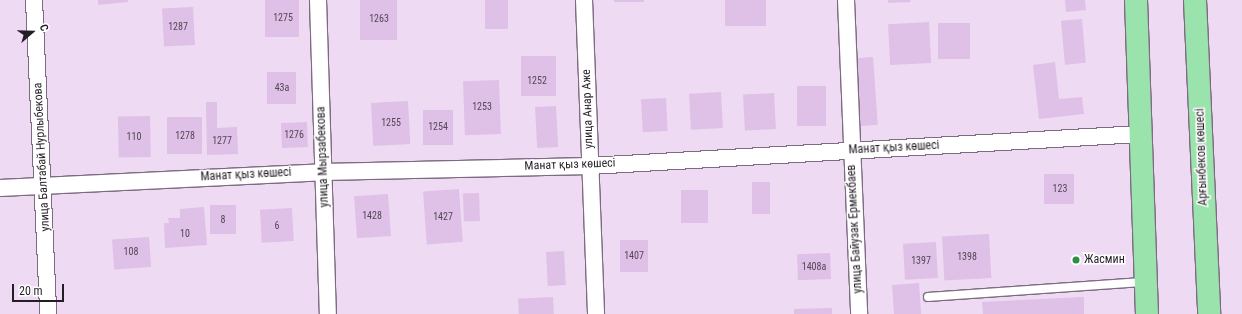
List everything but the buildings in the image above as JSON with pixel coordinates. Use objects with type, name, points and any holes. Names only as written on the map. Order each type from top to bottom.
[{"type":"main road","points":[[1136,0],[1147,314]]},
{"type":"main road","name":"Арғынбеков көшесі","points":[[1196,0],[1209,314]]},
{"type":"street","name":"улица Балтабай Нурлыбекова","points":[[34,0],[48,314]]},
{"type":"street","name":"улица Мырзабекова","points":[[318,0],[328,314]]},
{"type":"street","name":"улица Анар Аже","points":[[584,0],[596,314]]},
{"type":"street","name":"улица Байузак Ермекбаев","points":[[846,0],[851,150],[859,314]]},
{"type":"street","name":"Манат қыз көшесі","points":[[0,188],[323,172],[590,166],[1140,134]]},
{"type":"lane","points":[[928,297],[1146,282]]},
{"type":"place","name":"Жасмин","points":[[1076,260]]}]
